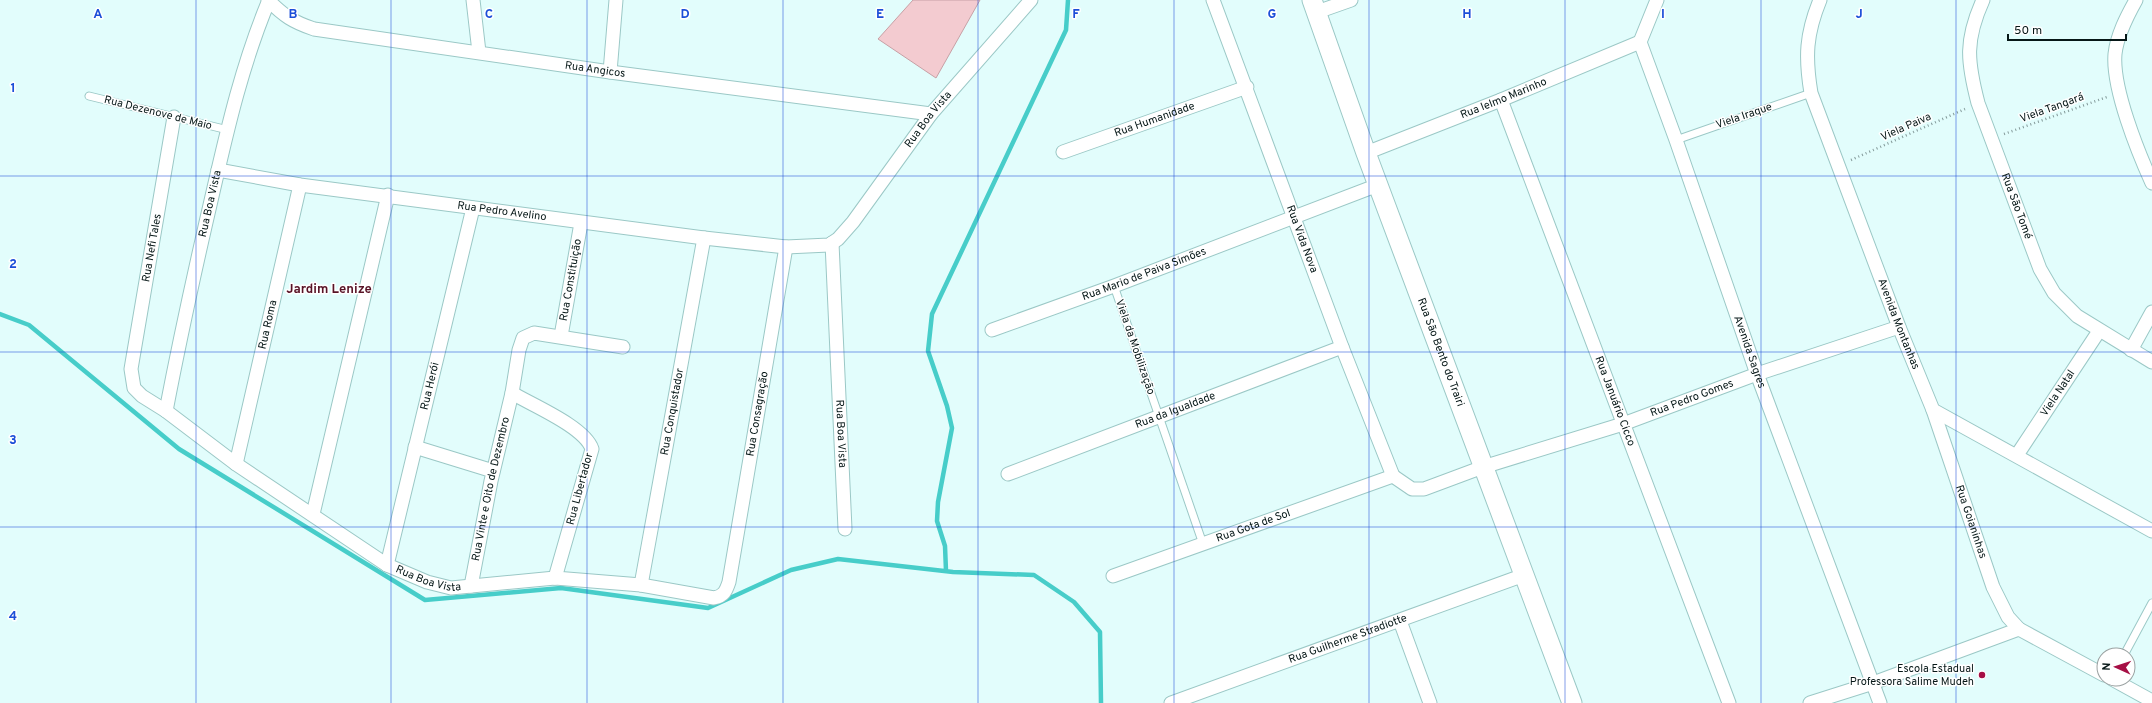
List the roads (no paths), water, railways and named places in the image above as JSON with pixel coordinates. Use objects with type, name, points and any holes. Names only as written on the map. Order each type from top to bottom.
[{"type":"street","name":"Rua Angicos","points":[[269,0],[281,13],[295,23],[314,29],[610,72],[931,114]]},
{"type":"street","name":"Rua Boa Vista","points":[[166,412],[187,301],[239,81],[252,41],[269,0]]},
{"type":"street","points":[[473,0],[479,52]]},
{"type":"street","points":[[610,72],[616,0]]},
{"type":"street","name":"Rua Boa Vista","points":[[845,529],[832,243],[854,222],[931,114],[1031,0]]},
{"type":"street","name":"Rua Vida Nova","points":[[1213,0],[1247,87],[1342,347],[1393,476]]},
{"type":"street","points":[[1314,6],[1351,0]]},
{"type":"street","points":[[1640,42],[1657,0]]},
{"type":"street","name":"Avenida Montanhas","points":[[1820,0],[1808,36],[1806,64],[1811,93],[1840,165],[1899,327],[1933,410]]},
{"type":"street","name":"Rua São Tomé","points":[[1983,0],[1972,28],[1968,49],[1972,79],[1978,103],[2040,269],[2054,293],[2077,316],[2099,331],[2152,362]]},
{"type":"street","points":[[2136,0],[2120,34],[2115,53],[2114,68],[2119,93],[2152,183]]},
{"type":"street","name":"Rua São Bento do Trairi","points":[[1314,6],[1366,153],[1572,703]]},
{"type":"street","name":"Rua Ielmo Marinho","points":[[1366,153],[1501,100],[1640,42]]},
{"type":"street","name":"Avenida Sagres","points":[[1640,42],[1676,140],[1757,374],[1880,703]]},
{"type":"street","name":"Rua Humanidade","points":[[1063,152],[1247,87]]},
{"type":"street","name":"Rua Januário Cicco","points":[[1501,100],[1729,703]]},
{"type":"street","name":"Rua Nefi Tales","points":[[131,379],[131,369],[174,117]]},
{"type":"street","name":"Rua Pedro Avelino","points":[[218,170],[300,185],[388,195],[581,223],[786,247]]},
{"type":"street","name":"Rua Roma","points":[[236,464],[300,185]]},
{"type":"street","name":"Rua Mario de Paiva Simões","points":[[992,330],[1114,286],[1378,185]]},
{"type":"street","points":[[313,514],[388,195]]},
{"type":"street","name":"Rua Herói","points":[[387,565],[473,208]]},
{"type":"street","name":"Rua Constituição","points":[[561,336],[581,223]]},
{"type":"street","name":"Rua Conquistador","points":[[642,585],[704,238]]},
{"type":"street","points":[[786,247],[812,246],[832,243]]},
{"type":"street","name":"Rua Consagração","points":[[729,582],[786,247]]},
{"type":"street","points":[[2131,350],[2152,312]]},
{"type":"street","name":"Rua Pedro Gomes","points":[[1393,476],[1412,489],[1418,490],[1484,467],[1623,424],[1757,374],[1899,327]]},
{"type":"street","name":"Viela Natal","points":[[2017,455],[2099,331]]},
{"type":"street","name":"Rua Vinte e Oito de Dezembro","points":[[471,586],[493,471],[512,393],[518,350],[523,338],[534,333],[561,336]]},
{"type":"street","points":[[561,336],[624,347]]},
{"type":"street","name":"Rua da Igualdade","points":[[1008,474],[1342,347]]},
{"type":"street","name":"Rua Boa Vista","points":[[131,379],[134,388],[142,396],[236,464],[313,514],[387,565],[427,582],[450,588],[555,578],[642,585],[714,598],[721,596],[729,582]]},
{"type":"street","name":"Rua Libertador","points":[[512,393],[575,429],[586,437],[592,449],[555,578]]},
{"type":"street","points":[[1933,410],[2017,455],[2152,531]]},
{"type":"street","name":"Rua Goianinhas","points":[[1933,410],[1993,587],[2008,617],[2019,629]]},
{"type":"street","points":[[415,447],[493,471]]},
{"type":"street","name":"Rua Gota de Sol","points":[[1113,576],[1393,476]]},
{"type":"street","name":"Rua Guilherme Stradiotte","points":[[1171,703],[1524,575]]},
{"type":"street","points":[[1400,621],[1430,703]]},
{"type":"street","points":[[1810,703],[1873,683],[2019,629],[2096,671]]},
{"type":"street","points":[[2127,687],[2152,701]]},
{"type":"lane","name":"Viela Iraque","points":[[1676,140],[1811,93]]},
{"type":"lane","name":"Rua Dezenove de Maio","points":[[89,96],[228,130]]},
{"type":"lane","name":"Viela da Mobilização","points":[[1114,286],[1203,544]]},
{"type":"lane","points":[[2128,647],[2152,603]]},
{"type":"waterway","points":[[946,571],[945,546],[937,521],[938,502],[952,428],[947,406],[928,351],[932,314],[1066,30],[1068,0]]},
{"type":"waterway","points":[[0,314],[29,325],[179,449],[425,600],[561,588],[708,608],[791,570],[838,559],[953,572],[1034,575],[1074,602],[1100,632],[1101,703]]},
{"type":"place","name":"Escola Estadual Professora Salime Mudeh","points":[[1982,675]]},
{"type":"district","name":"Jardim Lenize","points":[[329,290]]}]
